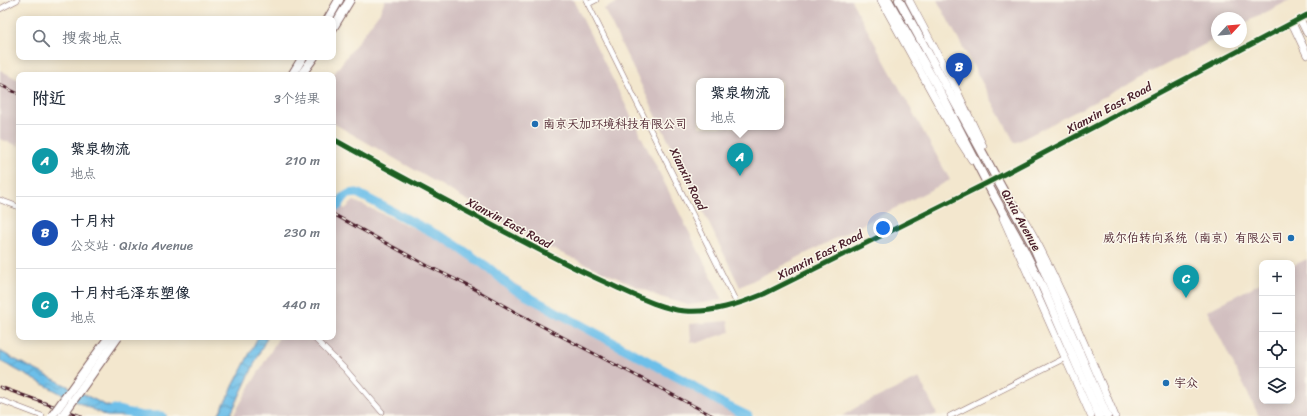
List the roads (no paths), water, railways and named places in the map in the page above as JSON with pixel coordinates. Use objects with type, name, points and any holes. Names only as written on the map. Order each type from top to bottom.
[{"type":"main road","points":[[336,20],[345,0]]},
{"type":"main road","points":[[336,22],[350,0]]},
{"type":"main road","name":"Qixia Avenue","points":[[888,0],[937,86],[987,183],[1011,224],[1043,288],[1099,416]]},
{"type":"main road","name":"Qixia Avenue","points":[[899,0],[1033,245],[1107,416]]},
{"type":"main road","points":[[330,16],[338,2]]},
{"type":"main road","points":[[294,72],[301,60]]},
{"type":"main road","points":[[303,72],[312,60]]},
{"type":"main road","points":[[52,416],[107,340]]},
{"type":"main road","points":[[62,416],[116,340]]},
{"type":"street","points":[[0,10],[17,0]]},
{"type":"street","points":[[587,2],[596,0]]},
{"type":"street","points":[[881,0],[952,129],[987,183],[1066,358],[1090,416]]},
{"type":"street","points":[[909,0],[956,89],[974,126],[996,178],[1025,220],[1041,248],[1115,416]]},
{"type":"street","name":"Xianxin Road","points":[[587,2],[738,304]]},
{"type":"street","name":"Xianxin East Road","points":[[336,141],[534,248],[593,277],[654,303],[684,311],[704,311],[738,304],[764,294],[987,183],[1307,15]]},
{"type":"street","points":[[1300,19],[1307,33]]},
{"type":"street","points":[[1292,23],[1307,55]]},
{"type":"street","points":[[0,200],[16,206]]},
{"type":"street","points":[[316,340],[345,369],[382,412]]},
{"type":"street","points":[[950,416],[1066,358]]},
{"type":"street","points":[[0,400],[42,416]]},
{"type":"water","points":[[256,340],[266,340],[230,416],[218,416]]},
{"type":"water","points":[[0,351],[105,405],[133,414],[167,416],[104,415],[0,361]]},
{"type":"waterway","points":[[338,206],[344,197],[349,194],[357,193],[451,242],[489,268],[512,288],[683,380],[723,404],[748,416]]},
{"type":"waterway","points":[[114,409],[142,416],[162,416]]},
{"type":"railway","points":[[0,85],[16,93]]},
{"type":"railway","points":[[336,216],[428,266],[471,287],[515,312],[713,416]]},
{"type":"railway","points":[[0,387],[81,416]]},
{"type":"place","name":"十月村","points":[[959,86]]},
{"type":"place","name":"南京天加环境科技有限公司","points":[[535,124]]},
{"type":"place","name":"紫泉物流","points":[[740,176]]},
{"type":"place","name":"威尔伯转向系统（南京）有限公司","points":[[1291,238]]},
{"type":"place","name":"十月村毛泽东塑像","points":[[1186,298]]},
{"type":"place","name":"宇众","points":[[1166,383]]}]
